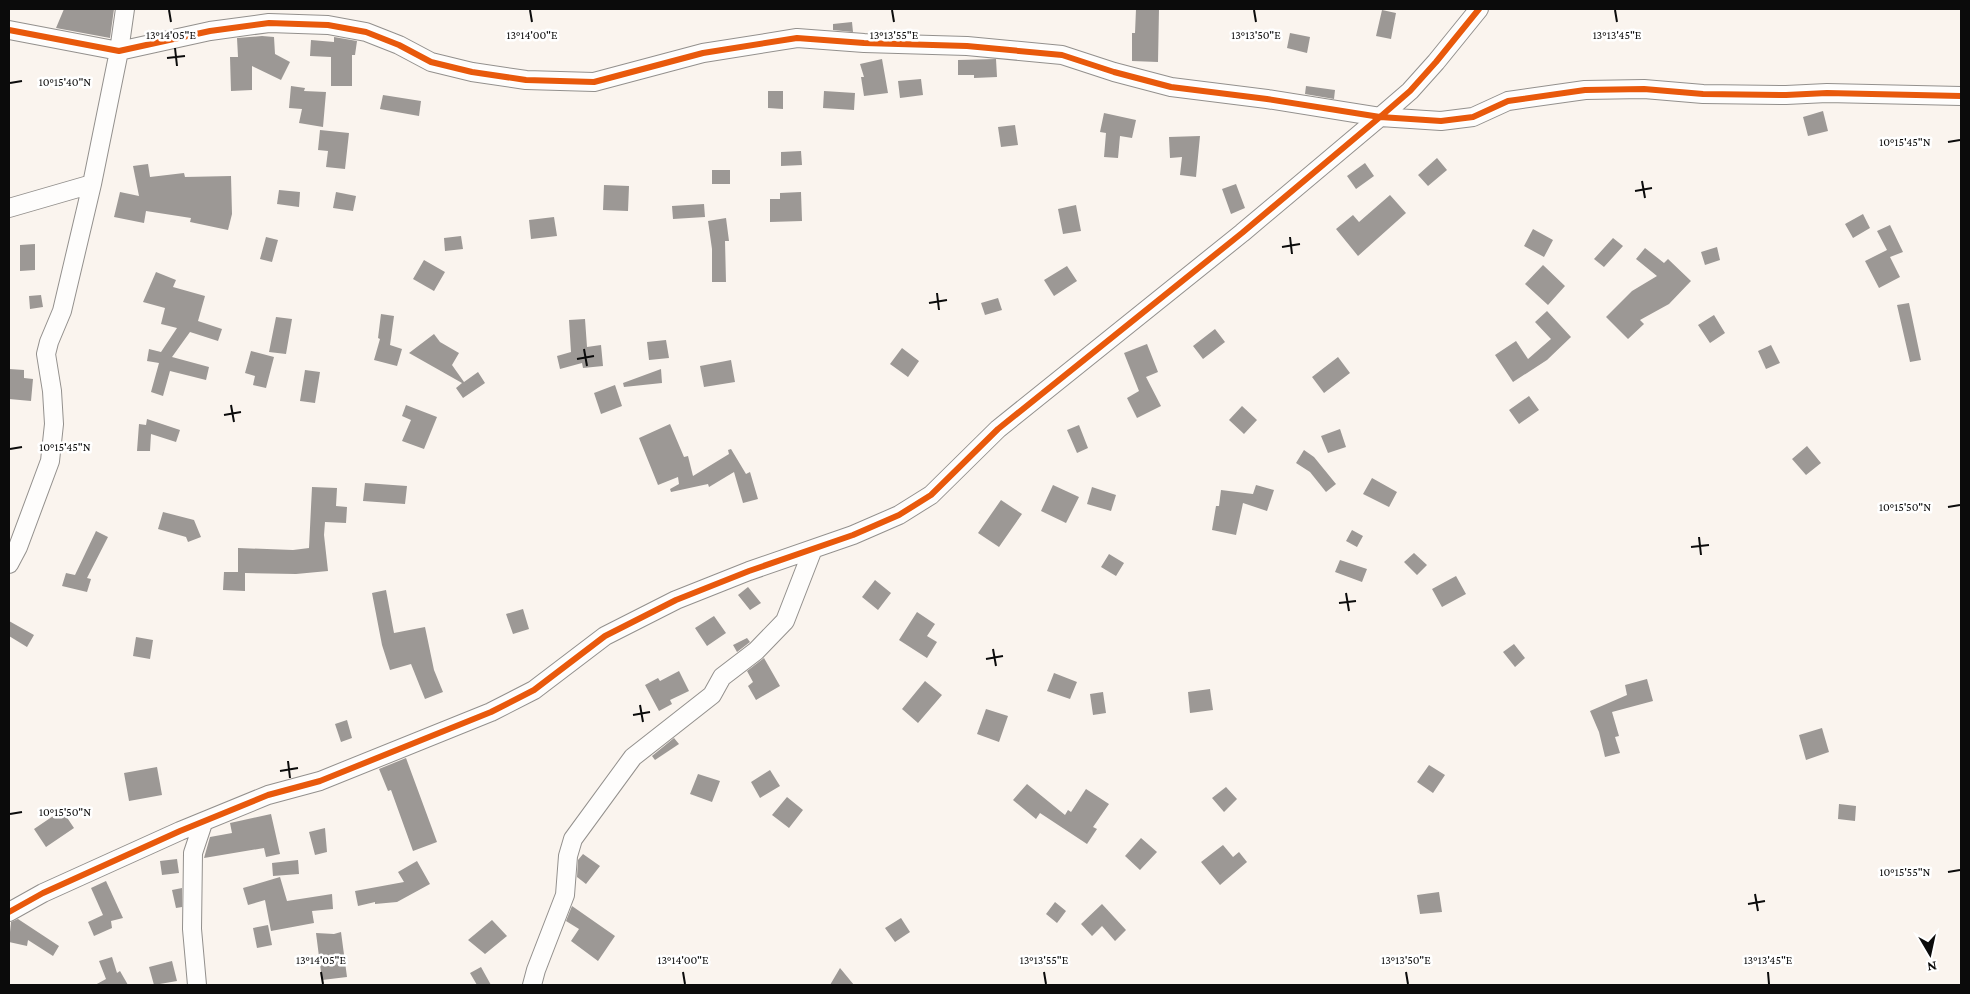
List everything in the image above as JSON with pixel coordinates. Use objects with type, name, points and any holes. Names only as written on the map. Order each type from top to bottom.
[{"type":"street","points":[[9,564],[18,547],[50,461],[54,424],[52,391],[46,354],[62,311],[92,184],[119,51],[125,9]]},
{"type":"street","points":[[9,912],[43,893],[180,831],[268,796],[337,775],[492,712],[534,690],[605,636],[676,600],[899,516],[931,495],[998,430],[1242,233],[1410,91],[1478,9]]},
{"type":"street","points":[[9,30],[119,51],[210,31],[269,23],[328,25],[366,32],[399,45],[432,62],[472,72],[526,80],[594,82],[703,53],[798,38],[864,43],[967,46],[1062,55],[1114,72],[1171,87],[1267,99],[1380,117],[1441,121],[1473,117],[1508,101],[1585,90],[1644,89],[1703,94],[1786,95],[1827,93],[1961,96]]},
{"type":"street","points":[[9,208],[92,184]]},
{"type":"street","points":[[532,985],[565,895],[568,856],[573,839],[633,757],[712,695],[722,677],[756,651],[785,621],[813,549]]},
{"type":"street","points":[[197,985],[192,929],[193,853],[203,823]]},
{"type":"street","points":[[180,831],[193,853]]},
{"type":"building","points":[[64,9],[114,9],[110,38],[56,28]]},
{"type":"building","points":[[1136,9],[1159,9],[1158,62],[1132,61],[1132,33],[1135,33]]},
{"type":"building","points":[[1382,10],[1396,13],[1391,39],[1376,36]]},
{"type":"building","points":[[852,22],[853,32],[833,30],[833,24]]},
{"type":"building","points":[[1290,33],[1310,37],[1307,53],[1287,48]]},
{"type":"building","points":[[274,37],[275,54],[290,62],[281,80],[252,66],[252,90],[231,91],[230,57],[238,57],[237,38]]},
{"type":"building","points":[[334,37],[357,41],[355,55],[352,55],[352,86],[331,86],[331,57],[310,56],[311,40],[334,42]]},
{"type":"building","points":[[882,59],[888,93],[864,96],[861,77],[864,77],[860,64]]},
{"type":"building","points":[[996,59],[997,77],[974,78],[974,75],[958,75],[958,60]]},
{"type":"building","points":[[921,79],[923,95],[900,98],[898,81]]},
{"type":"building","points":[[291,86],[305,88],[304,91],[326,92],[323,127],[299,123],[302,109],[289,108]]},
{"type":"building","points":[[1306,86],[1335,90],[1334,99],[1305,94]]},
{"type":"building","points":[[768,91],[783,91],[783,109],[768,108]]},
{"type":"building","points":[[824,91],[855,93],[854,110],[823,108]]},
{"type":"building","points":[[383,95],[421,101],[419,116],[380,109]]},
{"type":"building","points":[[1823,111],[1828,131],[1808,136],[1803,117]]},
{"type":"building","points":[[1104,113],[1136,120],[1132,138],[1120,136],[1118,158],[1104,157],[1106,133],[1100,132]]},
{"type":"building","points":[[1015,125],[1018,145],[1001,147],[998,127]]},
{"type":"building","points":[[320,130],[349,133],[345,169],[326,167],[328,151],[318,150]]},
{"type":"building","points":[[1200,136],[1196,177],[1180,175],[1182,157],[1170,158],[1169,137]]},
{"type":"building","points":[[801,151],[802,165],[781,166],[781,152]]},
{"type":"building","points":[[1437,158],[1447,170],[1428,186],[1418,175]]},
{"type":"building","points":[[1365,163],[1374,176],[1356,189],[1347,176]]},
{"type":"building","points":[[148,164],[150,177],[184,173],[185,177],[231,176],[232,214],[228,230],[190,222],[191,218],[146,211],[144,223],[114,217],[120,192],[139,196],[133,166]]},
{"type":"building","points":[[712,170],[730,170],[730,184],[712,184]]},
{"type":"building","points":[[1236,184],[1245,208],[1231,214],[1222,189]]},
{"type":"building","points":[[604,185],[629,186],[628,211],[603,210]]},
{"type":"building","points":[[279,190],[300,192],[299,207],[277,204]]},
{"type":"building","points":[[336,192],[356,196],[353,211],[333,208]]},
{"type":"building","points":[[801,192],[802,221],[770,222],[770,199],[780,199],[780,193]]},
{"type":"building","points":[[1390,195],[1406,213],[1358,256],[1336,229],[1353,215],[1359,222]]},
{"type":"building","points":[[704,204],[705,217],[673,219],[672,206]]},
{"type":"building","points":[[1076,205],[1081,231],[1063,234],[1058,209]]},
{"type":"building","points":[[1863,214],[1870,228],[1853,238],[1845,224]]},
{"type":"building","points":[[554,217],[557,236],[531,239],[529,220]]},
{"type":"building","points":[[726,218],[729,241],[725,241],[726,282],[712,282],[712,249],[708,221]]},
{"type":"building","points":[[1890,225],[1903,252],[1890,257],[1900,277],[1879,288],[1865,261],[1887,250],[1877,231]]},
{"type":"building","points":[[1533,229],[1553,240],[1544,257],[1524,246]]},
{"type":"building","points":[[461,236],[463,249],[445,251],[444,238]]},
{"type":"building","points":[[266,237],[278,240],[272,262],[260,259]]},
{"type":"building","points":[[1613,238],[1623,246],[1604,267],[1594,259]]},
{"type":"building","points":[[35,244],[35,270],[20,271],[20,245]]},
{"type":"building","points":[[1717,247],[1720,260],[1705,265],[1701,252]]},
{"type":"building","points":[[1645,248],[1664,263],[1668,259],[1691,281],[1669,304],[1640,320],[1644,324],[1628,339],[1606,317],[1632,291],[1657,276],[1636,259]]},
{"type":"building","points":[[424,260],[445,272],[434,291],[413,279]]},
{"type":"building","points":[[1543,265],[1565,286],[1548,305],[1525,284]]},
{"type":"building","points":[[1067,266],[1077,281],[1054,296],[1044,280]]},
{"type":"building","points":[[156,272],[176,280],[173,287],[205,296],[198,321],[222,329],[218,341],[190,332],[172,357],[209,367],[206,380],[170,371],[163,396],[151,392],[159,363],[147,361],[149,349],[161,352],[177,328],[161,324],[165,308],[143,302]]},
{"type":"building","points":[[41,295],[43,307],[30,309],[29,296]]},
{"type":"building","points":[[998,298],[1002,310],[985,315],[981,303]]},
{"type":"building","points":[[1909,303],[1921,360],[1910,362],[1897,305]]},
{"type":"building","points":[[1547,311],[1571,337],[1547,360],[1513,382],[1495,355],[1516,341],[1528,359],[1551,339],[1535,322]]},
{"type":"building","points":[[381,314],[394,316],[390,345],[402,349],[397,366],[374,360],[380,339],[378,338]]},
{"type":"building","points":[[1714,315],[1725,333],[1710,343],[1698,325]]},
{"type":"building","points":[[276,317],[292,319],[286,354],[269,352]]},
{"type":"building","points":[[585,319],[587,347],[601,345],[603,366],[583,368],[582,363],[560,369],[557,356],[571,352],[569,320]]},
{"type":"building","points":[[1215,329],[1225,342],[1203,359],[1193,346]]},
{"type":"building","points":[[434,334],[440,342],[459,353],[452,365],[464,382],[478,372],[485,383],[463,398],[456,388],[462,383],[409,353]]},
{"type":"building","points":[[666,340],[669,358],[649,360],[647,342]]},
{"type":"building","points":[[1147,344],[1158,372],[1146,377],[1161,406],[1137,418],[1127,398],[1139,391],[1124,353]]},
{"type":"building","points":[[1771,345],[1780,363],[1766,369],[1758,351]]},
{"type":"building","points":[[902,348],[919,361],[908,377],[890,364]]},
{"type":"building","points":[[251,351],[274,357],[266,388],[253,385],[255,376],[245,373]]},
{"type":"building","points":[[1338,357],[1350,373],[1324,393],[1312,377]]},
{"type":"building","points":[[731,360],[735,382],[704,387],[700,366]]},
{"type":"building","points":[[9,369],[24,370],[24,378],[33,379],[31,401],[9,399]]},
{"type":"building","points":[[661,369],[662,383],[624,387],[623,383]]},
{"type":"building","points":[[305,370],[320,372],[315,403],[300,401]]},
{"type":"building","points":[[615,385],[622,406],[601,414],[594,393]]},
{"type":"building","points":[[1529,396],[1539,410],[1519,424],[1509,410]]},
{"type":"building","points":[[406,405],[437,417],[424,449],[402,441],[411,420],[402,416]]},
{"type":"building","points":[[1242,406],[1257,420],[1244,434],[1229,420]]},
{"type":"building","points":[[147,419],[180,430],[176,442],[151,434],[150,451],[137,451],[139,424],[146,425]]},
{"type":"building","points":[[670,424],[684,457],[688,456],[693,476],[729,454],[728,450],[731,449],[746,474],[750,472],[758,499],[743,503],[734,472],[709,487],[708,484],[671,492],[670,489],[679,484],[678,477],[658,485],[639,438]]},
{"type":"building","points":[[1079,425],[1088,448],[1077,453],[1067,430]]},
{"type":"building","points":[[1340,429],[1346,447],[1328,453],[1321,436]]},
{"type":"building","points":[[1807,446],[1821,463],[1806,475],[1792,459]]},
{"type":"building","points":[[1304,450],[1314,457],[1336,484],[1326,492],[1310,472],[1296,463]]},
{"type":"building","points":[[1372,478],[1397,492],[1389,507],[1363,494]]},
{"type":"building","points":[[365,483],[407,486],[405,504],[363,501]]},
{"type":"building","points":[[1053,485],[1079,497],[1066,523],[1041,511]]},
{"type":"building","points":[[1256,485],[1274,490],[1267,511],[1243,503],[1236,535],[1212,530],[1216,506],[1219,506],[1221,490],[1253,494]]},
{"type":"building","points":[[312,487],[337,488],[336,506],[347,507],[346,523],[325,522],[324,535],[328,571],[296,574],[245,573],[245,591],[223,590],[224,572],[238,572],[238,548],[293,550],[309,548]]},
{"type":"building","points":[[1092,487],[1116,495],[1111,511],[1087,504]]},
{"type":"building","points":[[1001,500],[1022,514],[999,547],[978,533]]},
{"type":"building","points":[[163,512],[194,520],[201,537],[188,542],[186,537],[158,529]]},
{"type":"building","points":[[1352,530],[1363,536],[1357,547],[1346,541]]},
{"type":"building","points":[[96,531],[108,537],[87,578],[91,579],[87,592],[62,586],[66,573],[75,575]]},
{"type":"building","points":[[1414,553],[1427,565],[1417,575],[1404,562]]},
{"type":"building","points":[[1109,554],[1124,563],[1116,576],[1101,567]]},
{"type":"building","points":[[1340,560],[1367,569],[1362,582],[1335,572]]},
{"type":"building","points":[[1456,576],[1466,594],[1442,607],[1432,589]]},
{"type":"building","points":[[875,580],[891,593],[878,610],[862,597]]},
{"type":"building","points":[[748,587],[761,603],[750,610],[738,595]]},
{"type":"building","points":[[386,590],[394,633],[425,627],[434,670],[443,692],[425,699],[411,664],[390,670],[382,645],[372,593]]},
{"type":"building","points":[[523,609],[529,629],[513,634],[506,614]]},
{"type":"building","points":[[917,612],[935,624],[927,636],[937,642],[927,658],[899,640]]},
{"type":"building","points":[[714,616],[726,633],[707,646],[695,628]]},
{"type":"building","points":[[9,621],[34,635],[27,647],[9,636]]},
{"type":"building","points":[[136,637],[153,640],[150,659],[133,656]]},
{"type":"building","points":[[747,638],[750,642],[737,652],[733,645]]},
{"type":"building","points":[[1514,644],[1525,658],[1515,667],[1503,652]]},
{"type":"building","points":[[764,658],[780,686],[756,700],[748,686],[753,682],[747,671]]},
{"type":"building","points":[[679,671],[689,691],[670,700],[672,704],[659,711],[645,685],[658,678],[660,681]]},
{"type":"building","points":[[1054,673],[1077,682],[1070,699],[1047,691]]},
{"type":"building","points":[[1647,679],[1653,701],[1612,712],[1619,736],[1615,737],[1620,753],[1605,757],[1599,732],[1590,711],[1627,695],[1625,685]]},
{"type":"building","points":[[925,681],[942,695],[918,723],[902,709]]},
{"type":"building","points":[[1210,689],[1213,710],[1190,713],[1188,692]]},
{"type":"building","points":[[1103,692],[1106,713],[1093,715],[1090,694]]},
{"type":"building","points":[[986,709],[1008,716],[999,742],[977,734]]},
{"type":"building","points":[[347,720],[352,738],[341,742],[335,724]]},
{"type":"building","points":[[1822,728],[1829,752],[1806,760],[1799,735]]},
{"type":"building","points":[[674,738],[679,744],[655,760],[652,756]]},
{"type":"building","points":[[406,758],[437,842],[413,851],[391,790],[388,791],[379,769]]},
{"type":"building","points":[[1429,765],[1445,775],[1433,793],[1417,782]]},
{"type":"building","points":[[157,767],[162,795],[129,801],[124,773]]},
{"type":"building","points":[[770,770],[780,786],[760,798],[751,782]]},
{"type":"building","points":[[698,774],[720,781],[712,802],[690,794]]},
{"type":"building","points":[[1027,784],[1065,815],[1068,810],[1071,812],[1086,789],[1109,804],[1093,827],[1097,829],[1087,844],[1040,813],[1036,819],[1013,800]]},
{"type":"building","points":[[1226,787],[1237,799],[1224,812],[1212,798]]},
{"type":"building","points":[[787,797],[803,810],[789,828],[772,815]]},
{"type":"building","points":[[1839,804],[1856,806],[1855,821],[1838,819]]},
{"type":"building","points":[[62,810],[74,828],[46,847],[34,829]]},
{"type":"building","points":[[271,814],[280,854],[266,857],[264,848],[204,858],[210,837],[232,833],[230,823]]},
{"type":"building","points":[[325,828],[327,852],[315,855],[309,832]]},
{"type":"building","points":[[1141,838],[1157,852],[1140,870],[1125,856]]},
{"type":"building","points":[[1223,845],[1233,857],[1239,852],[1247,862],[1220,885],[1201,862]]},
{"type":"building","points":[[583,854],[600,866],[586,884],[577,877],[578,860]]},
{"type":"building","points":[[177,859],[179,873],[162,875],[160,861]]},
{"type":"building","points":[[298,860],[299,874],[273,876],[272,863]]},
{"type":"building","points":[[417,861],[430,884],[397,902],[375,904],[375,902],[358,906],[355,891],[404,882],[398,872]]},
{"type":"building","points":[[280,877],[287,901],[332,894],[333,909],[312,911],[314,923],[271,931],[265,900],[248,905],[243,888]]},
{"type":"building","points":[[106,881],[123,918],[111,921],[112,928],[94,936],[88,922],[103,915],[91,888]]},
{"type":"building","points":[[182,888],[182,907],[176,908],[172,890]]},
{"type":"building","points":[[1439,892],[1442,912],[1420,914],[1417,895]]},
{"type":"building","points":[[1055,902],[1066,911],[1057,923],[1046,914]]},
{"type":"building","points":[[1102,904],[1126,930],[1115,941],[1102,926],[1092,936],[1081,924]]},
{"type":"building","points":[[572,906],[615,936],[598,961],[571,941],[579,929],[566,921]]},
{"type":"building","points":[[901,918],[910,932],[895,942],[885,928]]},
{"type":"building","points":[[18,919],[59,946],[53,956],[28,940],[27,946],[9,942],[11,922]]},
{"type":"building","points":[[492,920],[507,936],[485,954],[468,940]]},
{"type":"building","points":[[268,925],[272,945],[257,948],[253,928]]},
{"type":"building","points":[[341,932],[347,977],[322,980],[316,933],[334,934]]},
{"type":"building","points":[[112,957],[117,973],[120,971],[128,985],[95,985],[106,979],[99,961]]},
{"type":"building","points":[[172,961],[177,981],[154,985],[149,967]]},
{"type":"building","points":[[481,967],[491,985],[477,985],[470,973]]},
{"type":"building","points":[[840,968],[854,985],[830,985]]},
{"type":"cycle path","points":[[9,912],[43,893],[180,831],[268,795],[320,781],[491,712],[534,690],[605,636],[676,600],[749,571],[853,535],[899,515],[931,495],[998,429],[1242,233],[1410,91],[1479,9]]},
{"type":"cycle path","points":[[9,30],[119,51],[210,31],[269,23],[328,25],[366,32],[399,45],[431,62],[472,72],[526,80],[594,82],[703,53],[797,38],[864,43],[967,46],[1062,55],[1114,72],[1171,87],[1267,99],[1380,117],[1441,121],[1473,117],[1508,101],[1585,90],[1644,89],[1703,94],[1786,95],[1827,93],[1961,96]]}]
